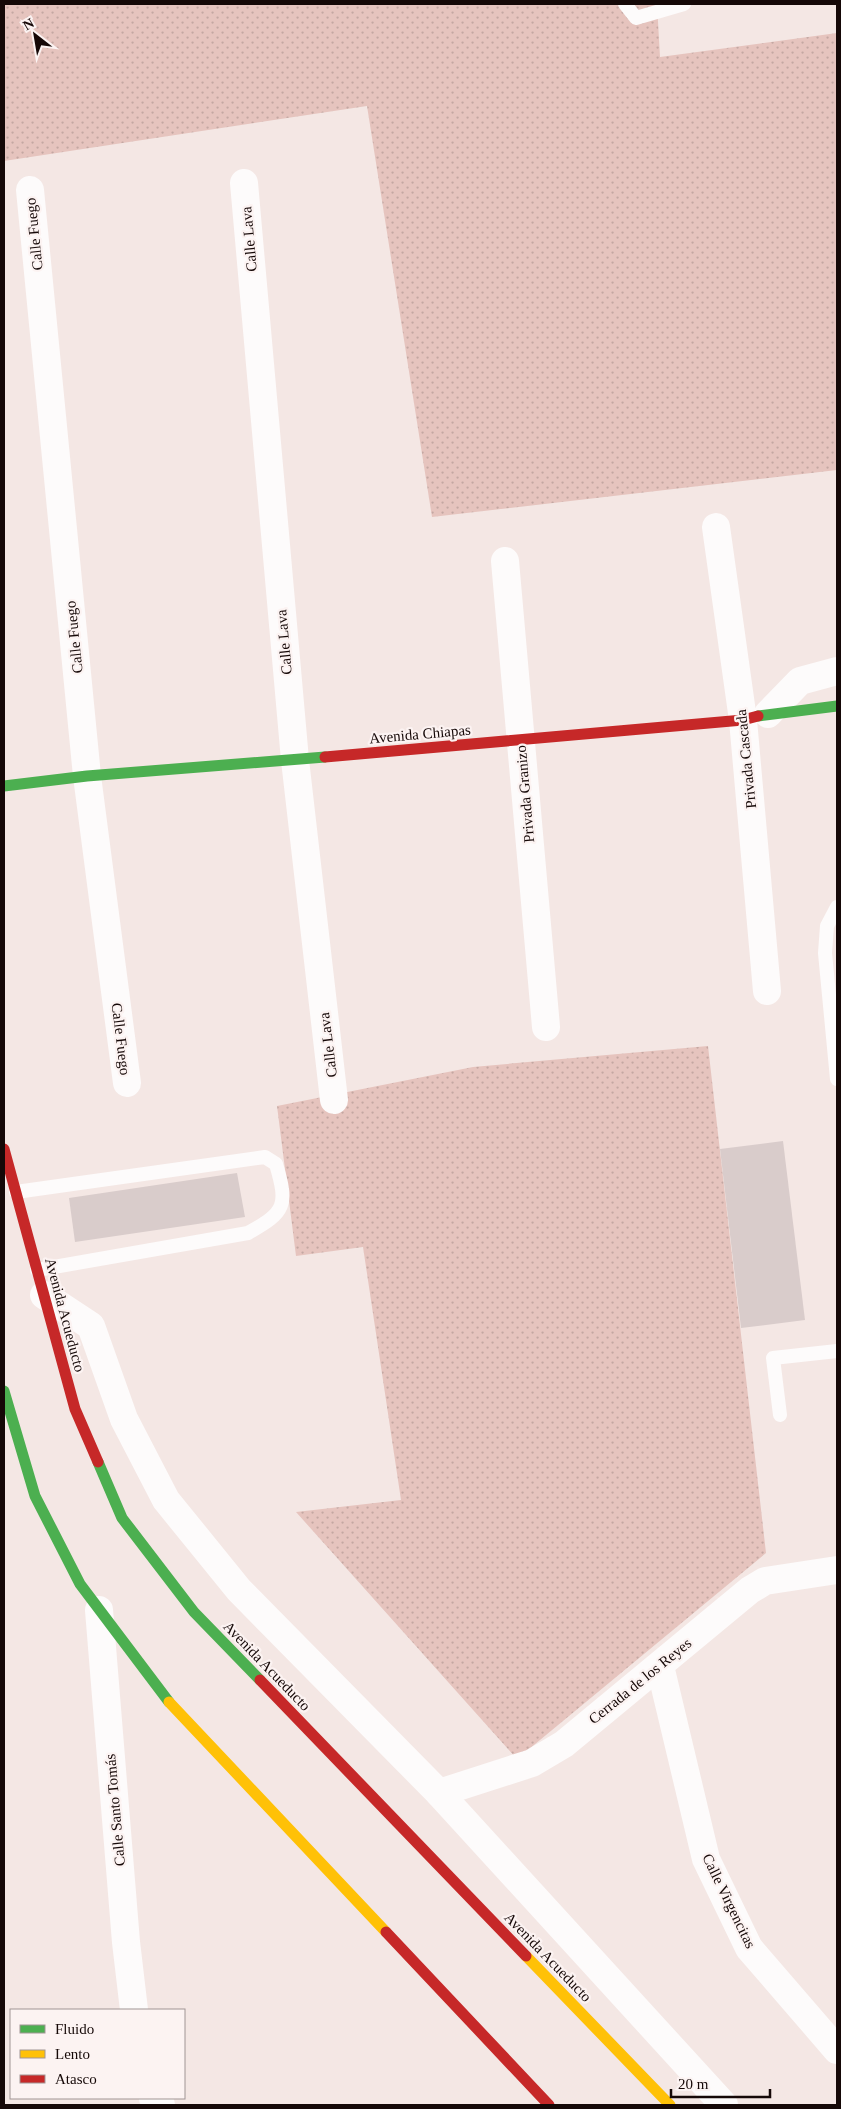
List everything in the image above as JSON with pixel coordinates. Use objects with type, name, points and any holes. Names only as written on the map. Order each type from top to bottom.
[{"type":"street","name":"Calle Lava","points":[[244,183],[294,760],[334,1100]]},
{"type":"street","name":"Calle Fuego","points":[[30,190],[88,776],[127,1083]]},
{"type":"street","name":"Privada Cascada","points":[[716,527],[755,717],[767,991]]},
{"type":"street","name":"Privada Granizo","points":[[505,561],[546,1027]]},
{"type":"street","points":[[755,717],[800,681],[837,671]]},
{"type":"street","name":"Avenida Chiapas","points":[[4,786],[88,776],[520,740],[755,717],[837,706]]},
{"type":"street","name":"Avenida Acueducto","points":[[4,1149],[76,1409],[122,1518],[194,1612],[670,2105]]},
{"type":"street","points":[[40,1282],[91,1326],[124,1420],[166,1500],[239,1590],[438,1793],[724,2105]]},
{"type":"street","points":[[4,1391],[35,1496],[80,1584],[162,1695],[538,2102]]},
{"type":"street","name":"Cerrada de los Reyes","points":[[438,1793],[532,1763],[564,1744],[750,1590],[765,1581],[837,1570]]},
{"type":"street","name":"Calle Santo Tomás","points":[[99,1610],[126,1942],[134,2009]]},
{"type":"street","name":"Calle Virgencitas","points":[[660,1666],[706,1859],[749,1948],[837,2050]]},
{"type":"lane","points":[[625,4],[636,18],[684,4]]},
{"type":"lane","points":[[837,907],[827,926],[825,953],[835,1033],[837,1079]]},
{"type":"lane","points":[[16,1192],[265,1157],[276,1164],[283,1201],[271,1220],[248,1233],[40,1282]]},
{"type":"lane","points":[[780,1414],[773,1358],[837,1350]]},
{"type":"shaded area","points":[[4,4],[657,4],[660,57],[837,33],[837,470],[432,517],[367,106],[4,161]]},
{"type":"shaded area","points":[[708,1046],[766,1553],[517,1759],[296,1512],[401,1500],[363,1247],[296,1256],[277,1106],[473,1067]]},
{"type":"building","points":[[783,1141],[805,1320],[741,1328],[720,1149]]},
{"type":"building","points":[[237,1173],[245,1217],[75,1242],[69,1198]]},
{"type":"traffic: fast","points":[[758,716],[837,706]]},
{"type":"traffic: fast","points":[[4,786],[87,776],[325,757]]},
{"type":"traffic: fast","points":[[4,1391],[35,1496],[80,1584],[169,1702]]},
{"type":"traffic: fast","points":[[98,1462],[122,1518],[194,1612],[260,1680]]},
{"type":"traffic: slow","points":[[169,1702],[386,1932]]},
{"type":"traffic: slow","points":[[526,1956],[670,2105]]},
{"type":"traffic: jam","points":[[325,757],[743,720],[758,716]]},
{"type":"traffic: jam","points":[[4,1149],[75,1409],[98,1462]]},
{"type":"traffic: jam","points":[[260,1680],[526,1956]]},
{"type":"traffic: jam","points":[[386,1932],[549,2105]]}]
